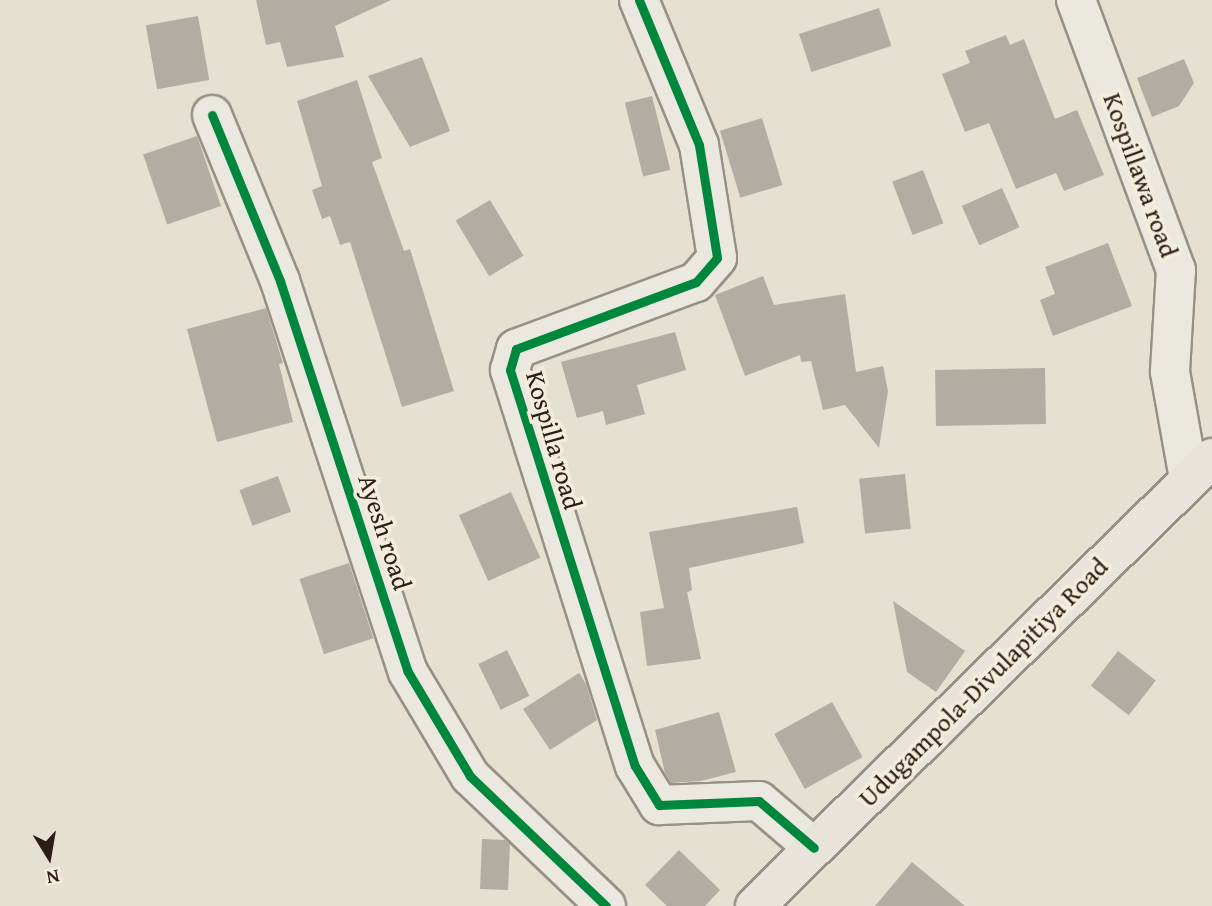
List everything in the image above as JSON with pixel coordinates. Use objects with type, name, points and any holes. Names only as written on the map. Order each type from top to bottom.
[{"type":"main road","name":"Udugampola-Divulapitiya Road","points":[[755,906],[1201,468]]},
{"type":"street","name":"Kospilla road","points":[[639,0],[699,145],[717,258],[696,282],[516,349],[510,370],[635,766],[659,805],[759,802],[814,848]]},
{"type":"street","name":"Kospillawa road","points":[[1076,0],[1176,270],[1170,372],[1201,468]]},
{"type":"street","name":"Ayesh road","points":[[212,115],[280,281],[408,672],[470,776],[606,906]]},
{"type":"building","points":[[256,0],[391,0],[335,26],[344,57],[287,67],[280,42],[266,45]]},
{"type":"building","points":[[879,8],[891,46],[811,72],[799,34]]},
{"type":"building","points":[[198,16],[209,80],[157,89],[146,25]]},
{"type":"building","points":[[1006,35],[1010,45],[1024,39],[1055,119],[1077,110],[1104,175],[1064,191],[1056,173],[1016,189],[989,123],[965,132],[942,74],[970,63],[965,51]]},
{"type":"building","points":[[422,57],[450,131],[410,147],[368,76]]},
{"type":"building","points":[[1184,59],[1194,83],[1179,106],[1152,117],[1137,78]]},
{"type":"building","points":[[357,80],[382,158],[372,162],[404,251],[410,249],[454,391],[402,407],[350,242],[340,245],[330,216],[322,219],[312,190],[322,186],[297,101]]},
{"type":"building","points":[[652,96],[670,170],[643,177],[625,103]]},
{"type":"building","points":[[762,118],[782,185],[740,198],[720,131]]},
{"type":"building","points":[[197,136],[221,206],[167,225],[143,155]]},
{"type":"building","points":[[923,170],[943,223],[913,235],[892,182]]},
{"type":"building","points":[[1002,188],[1019,227],[979,245],[962,206]]},
{"type":"building","points":[[490,200],[523,256],[489,276],[456,221]]},
{"type":"building","points":[[1108,243],[1132,306],[1053,336],[1040,300],[1055,294],[1045,267]]},
{"type":"building","points":[[763,276],[774,305],[845,294],[856,372],[883,366],[888,391],[879,448],[845,405],[823,410],[811,361],[801,362],[800,355],[745,376],[715,295]]},
{"type":"building","points":[[266,308],[283,363],[279,364],[293,422],[217,442],[187,329]]},
{"type":"building","points":[[675,332],[686,370],[637,385],[645,414],[606,425],[603,411],[577,418],[561,362]]},
{"type":"building","points":[[1045,368],[1046,424],[936,426],[935,370]]},
{"type":"building","points":[[905,474],[911,529],[865,534],[859,479]]},
{"type":"building","points":[[278,476],[291,512],[252,526],[239,490]]},
{"type":"building","points":[[511,492],[540,558],[488,581],[459,515]]},
{"type":"building","points":[[797,507],[804,543],[689,568],[692,590],[687,592],[701,659],[647,666],[640,612],[664,608],[649,532]]},
{"type":"building","points":[[349,563],[373,638],[324,654],[300,579]]},
{"type":"building","points":[[893,601],[965,651],[936,692],[907,672]]},
{"type":"building","points":[[507,650],[529,696],[501,710],[478,664]]},
{"type":"building","points":[[1118,651],[1156,681],[1129,715],[1091,686]]},
{"type":"building","points":[[579,673],[586,684],[597,720],[550,750],[523,709]]},
{"type":"building","points":[[832,702],[863,757],[805,789],[774,734]]},
{"type":"building","points":[[719,712],[736,772],[701,781],[671,783],[665,773],[655,730]]},
{"type":"building","points":[[482,839],[505,840],[510,844],[508,890],[480,889]]},
{"type":"building","points":[[679,850],[720,890],[705,906],[667,906],[645,885]]},
{"type":"building","points":[[912,862],[965,906],[875,906]]},
{"type":"cycle path","points":[[639,0],[699,145],[717,258],[696,282],[516,349],[510,370],[635,766],[659,805],[759,801],[814,848]]},
{"type":"cycle path","points":[[212,115],[280,281],[408,672],[470,776],[606,906]]}]
